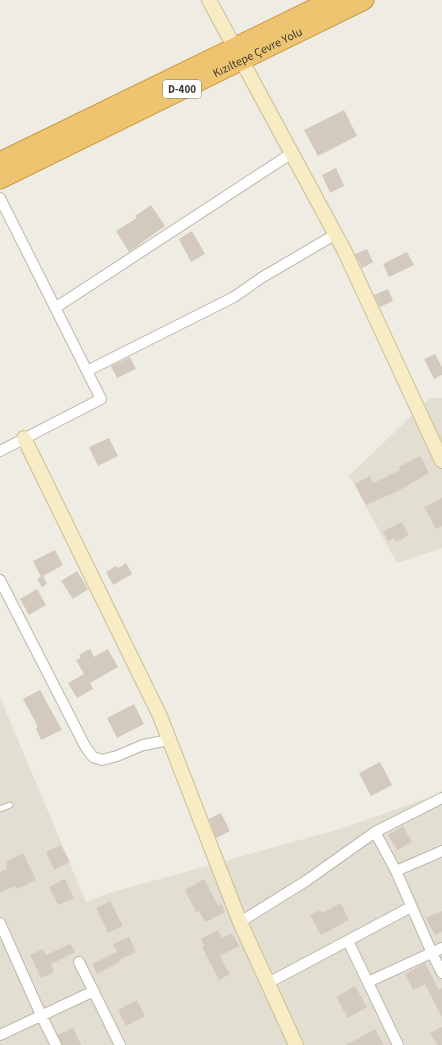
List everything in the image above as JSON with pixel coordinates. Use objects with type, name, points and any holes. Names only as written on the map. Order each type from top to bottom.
[{"type":"highway","name":"Kızıltepe Çevre Yolu","points":[[0,179],[238,54],[332,0]]},
{"type":"highway","name":"Kızıltepe Çevre Yolu","points":[[0,162],[238,54],[364,0]]},
{"type":"street","points":[[209,0],[336,234],[442,461]]},
{"type":"street","points":[[55,308],[292,153]]},
{"type":"street","points":[[0,198],[101,399],[0,451]]},
{"type":"street","points":[[87,372],[234,298],[261,278],[336,234]]},
{"type":"street","points":[[24,438],[160,716],[240,922],[296,1045]]},
{"type":"street","points":[[0,580],[85,746],[93,757],[102,760],[117,756],[143,745],[169,740]]},
{"type":"street","points":[[240,922],[306,882],[375,832],[442,798]]},
{"type":"street","points":[[375,832],[396,871],[411,908],[442,973]]},
{"type":"street","points":[[396,871],[442,851]]},
{"type":"street","points":[[268,983],[411,908]]},
{"type":"street","points":[[0,923],[56,1045]]},
{"type":"street","points":[[348,941],[398,1045]]},
{"type":"street","points":[[368,982],[442,948]]},
{"type":"street","points":[[79,962],[120,1045]]},
{"type":"street","points":[[0,1035],[94,991]]},
{"type":"lane","points":[[0,810],[10,805]]},
{"type":"shaded area","points":[[430,398],[442,398],[442,548],[397,563],[349,476]]},
{"type":"shaded area","points":[[0,697],[86,902],[109,893],[343,828],[439,794],[442,791],[442,1045],[0,1045]]},
{"type":"building","points":[[344,110],[357,136],[318,156],[304,130]]},
{"type":"building","points":[[336,168],[344,186],[330,193],[322,175]]},
{"type":"building","points":[[151,205],[165,226],[129,252],[116,231],[137,218],[135,216]]},
{"type":"building","points":[[192,231],[205,254],[191,262],[179,239]]},
{"type":"building","points":[[367,249],[373,262],[362,268],[355,254]]},
{"type":"building","points":[[407,252],[414,265],[389,277],[383,264]]},
{"type":"building","points":[[388,289],[393,301],[380,307],[374,295]]},
{"type":"building","points":[[435,354],[442,367],[442,375],[434,379],[424,359]]},
{"type":"building","points":[[130,357],[136,369],[117,378],[111,366]]},
{"type":"building","points":[[109,438],[118,456],[98,466],[89,447]]},
{"type":"building","points":[[420,456],[429,473],[398,491],[366,505],[355,484],[370,476],[373,483],[400,470],[399,467]]},
{"type":"building","points":[[442,498],[442,526],[436,529],[424,507]]},
{"type":"building","points":[[402,522],[409,535],[396,542],[394,538],[388,541],[383,531]]},
{"type":"building","points":[[55,550],[63,565],[43,576],[47,584],[42,587],[37,579],[41,577],[33,561]]},
{"type":"building","points":[[126,563],[132,574],[113,585],[106,572],[116,566],[118,568]]},
{"type":"building","points":[[77,571],[88,589],[73,599],[61,581]]},
{"type":"building","points":[[37,589],[46,605],[29,615],[20,599]]},
{"type":"building","points":[[90,649],[94,657],[108,649],[118,667],[90,683],[93,689],[77,698],[68,683],[84,674],[76,660],[81,658],[79,655]]},
{"type":"building","points":[[40,690],[62,730],[41,740],[36,728],[38,727],[23,699]]},
{"type":"building","points":[[134,704],[144,724],[117,738],[107,718]]},
{"type":"building","points":[[380,762],[392,785],[371,796],[359,773]]},
{"type":"building","points":[[221,813],[230,831],[216,838],[209,819]]},
{"type":"building","points":[[403,826],[412,842],[397,850],[388,835]]},
{"type":"building","points":[[61,845],[70,862],[54,870],[46,852]]},
{"type":"building","points":[[23,853],[36,880],[17,889],[15,886],[0,893],[0,872],[7,869],[5,866],[7,865],[6,862]]},
{"type":"building","points":[[65,879],[74,898],[58,905],[49,887]]},
{"type":"building","points":[[204,879],[218,906],[221,904],[225,912],[205,922],[199,911],[196,912],[185,890]]},
{"type":"building","points":[[110,901],[123,926],[108,933],[96,908]]},
{"type":"building","points":[[341,903],[349,920],[321,935],[310,915],[320,910],[322,913]]},
{"type":"building","points":[[442,911],[442,932],[435,935],[426,918]]},
{"type":"building","points":[[218,930],[222,938],[232,933],[239,946],[220,956],[230,974],[219,980],[202,947],[204,946],[201,939]]},
{"type":"building","points":[[129,937],[136,952],[119,960],[120,962],[97,974],[92,964],[117,952],[113,944]]},
{"type":"building","points":[[70,944],[75,952],[51,964],[54,972],[41,978],[30,955],[43,949],[46,955]]},
{"type":"building","points":[[425,963],[439,990],[442,988],[442,1017],[425,984],[413,990],[405,974]]},
{"type":"building","points":[[355,986],[367,1007],[348,1018],[336,997]]},
{"type":"building","points":[[137,1000],[145,1016],[126,1026],[118,1010]]},
{"type":"building","points":[[442,1027],[442,1045],[438,1045],[430,1033]]},
{"type":"building","points":[[73,1028],[81,1045],[62,1045],[58,1035]]},
{"type":"building","points":[[375,1029],[384,1045],[346,1045]]}]
